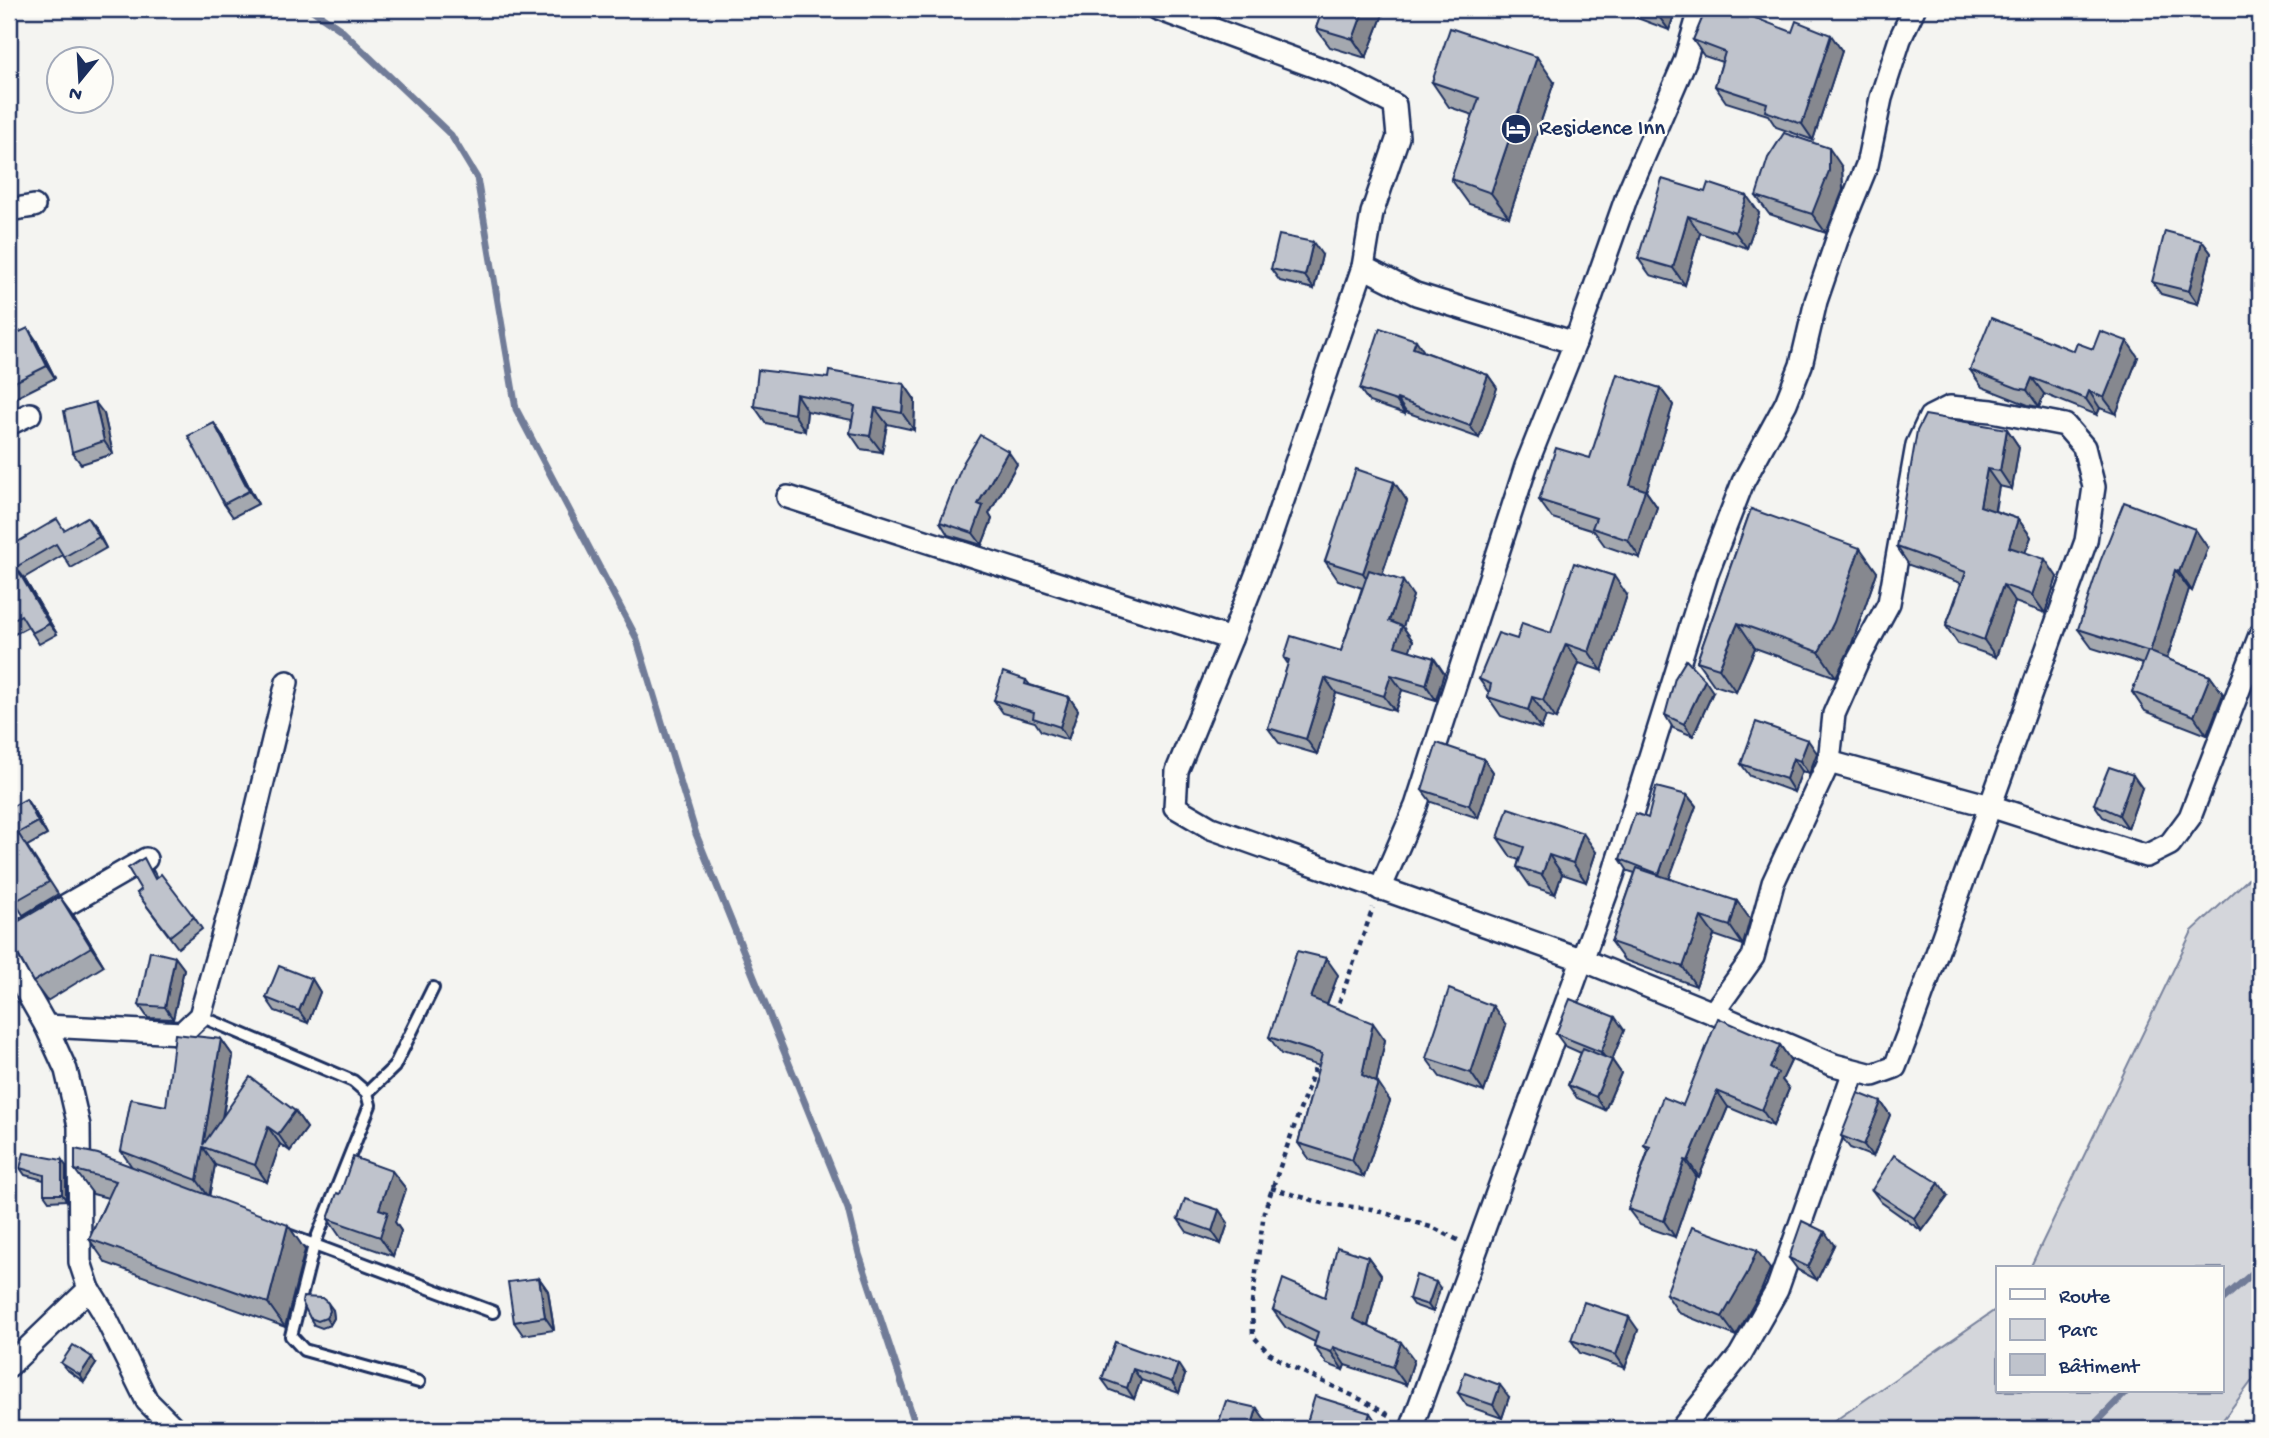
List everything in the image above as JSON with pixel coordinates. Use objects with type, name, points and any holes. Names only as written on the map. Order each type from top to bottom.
[{"type":"street","points":[[1158,9],[1335,74],[1395,105],[1398,137],[1372,213],[1363,267],[1267,547],[1177,771],[1175,807],[1211,828],[1583,960],[1834,1065],[1873,1076],[1895,1067],[2086,541],[2094,487],[2084,447],[2065,425],[1992,411],[1950,407],[1930,417],[1917,444],[1889,603],[1857,662],[1834,714],[1829,762],[1773,883],[1753,957],[1713,1013]]},
{"type":"street","points":[[1411,1428],[1478,1251],[1613,874],[1707,574],[1743,482],[1786,403],[1801,365],[1816,301],[1840,231],[1867,165],[1881,98],[1899,39],[1914,9]]},
{"type":"street","points":[[1380,889],[1416,806],[1526,466],[1575,344],[1628,193],[1685,61],[1700,10]]},
{"type":"street","points":[[9,210],[34,206]]},
{"type":"street","points":[[1363,267],[1416,294],[1575,344]]},
{"type":"street","points":[[9,424],[30,414]]},
{"type":"street","points":[[788,497],[1231,639]]},
{"type":"street","points":[[1829,762],[1990,806],[2146,856],[2170,844],[2190,817],[2260,635]]},
{"type":"street","points":[[46,1026],[182,1033],[200,1016],[247,848],[287,682]]},
{"type":"street","points":[[9,937],[146,859]]},
{"type":"street","points":[[9,961],[46,1026],[66,1070],[86,1159],[80,1262],[89,1289],[147,1401],[175,1429]]},
{"type":"street","points":[[1681,1429],[1740,1354],[1777,1290],[1854,1070]]},
{"type":"street","points":[[9,1366],[89,1289]]},
{"type":"lane","points":[[367,1093],[394,1067],[433,988]]},
{"type":"lane","points":[[200,1016],[353,1081],[367,1093],[370,1105],[314,1245],[291,1336],[304,1350],[419,1382]]},
{"type":"lane","points":[[275,1230],[494,1312]]},
{"type":"path","points":[[1333,1019],[1380,889]]},
{"type":"path","points":[[1319,1058],[1264,1212],[1255,1266],[1253,1336],[1269,1353],[1288,1365],[1360,1399],[1411,1428]]},
{"type":"path","points":[[1271,1188],[1326,1204],[1372,1209],[1434,1228],[1478,1251]]},
{"type":"green space","points":[[2260,160],[2260,298],[2251,290],[2256,163]]},
{"type":"green space","points":[[2260,868],[2260,1370],[2216,1429],[1823,1429],[1996,1309],[1996,1392],[2224,1392],[2224,1266],[2031,1266],[2192,931]]},
{"type":"building","points":[[1323,9],[1364,9],[1353,39],[1316,28]]},
{"type":"building","points":[[1638,9],[1663,9],[1660,18]]},
{"type":"building","points":[[1706,9],[1732,9],[1792,32],[1796,21],[1831,35],[1802,124],[1765,111],[1767,103],[1715,86],[1725,52],[1693,40]]},
{"type":"building","points":[[1450,28],[1537,57],[1491,193],[1451,179],[1479,98],[1432,82]]},
{"type":"building","points":[[1784,133],[1829,148],[1829,171],[1812,214],[1756,196],[1768,158]]},
{"type":"building","points":[[1662,179],[1705,192],[1708,183],[1747,196],[1735,232],[1688,216],[1673,268],[1638,258]]},
{"type":"building","points":[[2165,231],[2202,241],[2189,291],[2152,282]]},
{"type":"building","points":[[1279,235],[1313,242],[1305,276],[1271,269]]},
{"type":"building","points":[[1991,318],[2074,351],[2077,343],[2093,349],[2100,331],[2127,341],[2104,398],[2089,391],[2086,399],[2032,378],[2027,390],[2017,388],[1970,370]]},
{"type":"building","points":[[28,328],[47,366],[9,385],[9,337]]},
{"type":"building","points":[[1380,328],[1416,340],[1413,348],[1488,375],[1470,426],[1397,399],[1396,401],[1360,389]]},
{"type":"building","points":[[758,370],[828,378],[829,371],[904,384],[902,413],[875,408],[870,436],[850,433],[855,406],[796,394],[794,414],[754,406]]},
{"type":"building","points":[[1617,374],[1660,388],[1630,485],[1645,490],[1628,540],[1592,528],[1596,518],[1539,500],[1556,448],[1590,458]]},
{"type":"building","points":[[95,402],[104,441],[72,452],[64,411]]},
{"type":"building","points":[[1925,415],[2007,429],[2000,471],[1987,469],[1980,506],[2018,519],[2009,547],[2045,559],[2032,595],[2003,585],[1984,640],[1946,626],[1966,572],[1897,547],[1917,431]]},
{"type":"building","points":[[214,423],[249,491],[224,504],[188,436]]},
{"type":"building","points":[[980,435],[1008,451],[978,504],[983,506],[973,533],[940,522],[963,463]]},
{"type":"building","points":[[1356,469],[1394,482],[1363,573],[1325,561]]},
{"type":"building","points":[[2124,502],[2195,529],[2179,572],[2175,570],[2150,652],[2078,629],[2100,562]]},
{"type":"building","points":[[1751,509],[1860,548],[1834,622],[1819,652],[1738,623],[1719,668],[1697,661]]},
{"type":"building","points":[[87,517],[99,537],[64,557],[56,544],[16,567],[49,624],[32,633],[21,615],[9,622],[9,547],[57,519],[64,530]]},
{"type":"building","points":[[1574,563],[1614,576],[1589,652],[1566,644],[1543,700],[1532,697],[1528,710],[1488,697],[1491,684],[1479,679],[1498,633],[1517,639],[1522,623],[1551,633]]},
{"type":"building","points":[[1369,570],[1403,581],[1389,621],[1402,626],[1395,646],[1434,658],[1426,685],[1391,675],[1384,696],[1325,678],[1306,739],[1268,728],[1289,660],[1284,658],[1291,636],[1341,651]]},
{"type":"building","points":[[2148,651],[2210,676],[2194,716],[2132,692]]},
{"type":"building","points":[[1686,660],[1705,680],[1684,724],[1665,715],[1675,678]]},
{"type":"building","points":[[1003,672],[1026,680],[1025,684],[1069,697],[1060,727],[1033,718],[1034,712],[994,700]]},
{"type":"building","points":[[1756,722],[1808,740],[1800,761],[1793,758],[1786,779],[1741,764]]},
{"type":"building","points":[[1437,743],[1484,759],[1469,805],[1422,790]]},
{"type":"building","points":[[2109,767],[2133,775],[2119,815],[2094,804]]},
{"type":"building","points":[[1656,787],[1687,795],[1659,874],[1620,859],[1635,813],[1648,818]]},
{"type":"building","points":[[26,799],[38,822],[18,833],[49,882],[14,902],[9,893],[9,808]]},
{"type":"building","points":[[1508,808],[1583,833],[1573,863],[1549,855],[1542,875],[1517,867],[1524,847],[1498,838]]},
{"type":"building","points":[[144,858],[155,879],[161,874],[194,917],[170,936],[137,893],[141,890],[128,868]]},
{"type":"building","points":[[1637,868],[1737,901],[1730,926],[1701,917],[1683,967],[1611,942]]},
{"type":"building","points":[[60,897],[91,947],[33,982],[9,938],[9,927]]},
{"type":"building","points":[[150,951],[175,957],[165,1007],[139,1005]]},
{"type":"building","points":[[1297,951],[1326,958],[1311,998],[1373,1023],[1362,1075],[1378,1083],[1352,1160],[1298,1143],[1322,1054],[1269,1037]]},
{"type":"building","points":[[279,966],[312,979],[299,1011],[266,998]]},
{"type":"building","points":[[1449,989],[1493,1006],[1471,1073],[1426,1058]]},
{"type":"building","points":[[1570,999],[1615,1017],[1601,1052],[1556,1034]]},
{"type":"building","points":[[1718,1018],[1780,1045],[1770,1068],[1778,1073],[1762,1110],[1717,1091],[1688,1161],[1685,1160],[1664,1221],[1628,1209],[1650,1147],[1644,1145],[1663,1097],[1683,1105]]},
{"type":"building","points":[[175,1034],[221,1039],[203,1145],[250,1077],[295,1111],[278,1134],[268,1127],[255,1165],[203,1147],[197,1180],[121,1151],[131,1099],[166,1106]]},
{"type":"building","points":[[1583,1048],[1612,1060],[1596,1097],[1568,1085]]},
{"type":"building","points":[[1858,1093],[1881,1102],[1864,1145],[1841,1136]]},
{"type":"building","points":[[75,1149],[98,1154],[288,1225],[268,1303],[89,1239],[116,1181],[75,1170]]},
{"type":"building","points":[[24,1153],[62,1160],[62,1194],[44,1194],[44,1175],[20,1168]]},
{"type":"building","points":[[1894,1155],[1939,1183],[1914,1218],[1872,1190]]},
{"type":"building","points":[[353,1157],[392,1171],[379,1209],[388,1212],[380,1237],[328,1219]]},
{"type":"building","points":[[1185,1199],[1219,1210],[1212,1231],[1178,1219]]},
{"type":"building","points":[[1802,1221],[1825,1232],[1808,1267],[1789,1258]]},
{"type":"building","points":[[1692,1227],[1757,1250],[1748,1272],[1722,1317],[1666,1294]]},
{"type":"building","points":[[1337,1247],[1368,1257],[1353,1319],[1401,1342],[1393,1367],[1333,1347],[1331,1352],[1314,1346],[1318,1332],[1273,1310],[1283,1279],[1325,1297]]},
{"type":"building","points":[[1416,1275],[1436,1282],[1428,1305],[1409,1299]]},
{"type":"building","points":[[539,1278],[545,1317],[514,1322],[508,1282]]},
{"type":"building","points":[[303,1297],[322,1298],[328,1303],[330,1311],[326,1318],[318,1321],[310,1318],[302,1302]]},
{"type":"building","points":[[1584,1302],[1629,1317],[1616,1355],[1571,1340]]},
{"type":"building","points":[[1115,1342],[1178,1364],[1172,1382],[1133,1369],[1127,1388],[1102,1379]]},
{"type":"building","points":[[73,1345],[92,1357],[80,1375],[61,1363]]},
{"type":"building","points":[[1465,1372],[1500,1385],[1493,1405],[1458,1393]]},
{"type":"building","points":[[1315,1396],[1370,1413],[1365,1429],[1305,1429]]},
{"type":"building","points":[[1226,1401],[1257,1408],[1251,1429],[1217,1427]]},
{"type":"waterway","points":[[311,9],[340,29],[451,135],[477,178],[516,409],[636,637],[696,834],[848,1209],[859,1254],[917,1429]]},
{"type":"waterway","points":[[2224,1298],[2260,1267]]},
{"type":"waterway","points":[[2090,1429],[2126,1392]]},
{"type":"place","name":"Residence Inn","points":[[1516,129]]}]
